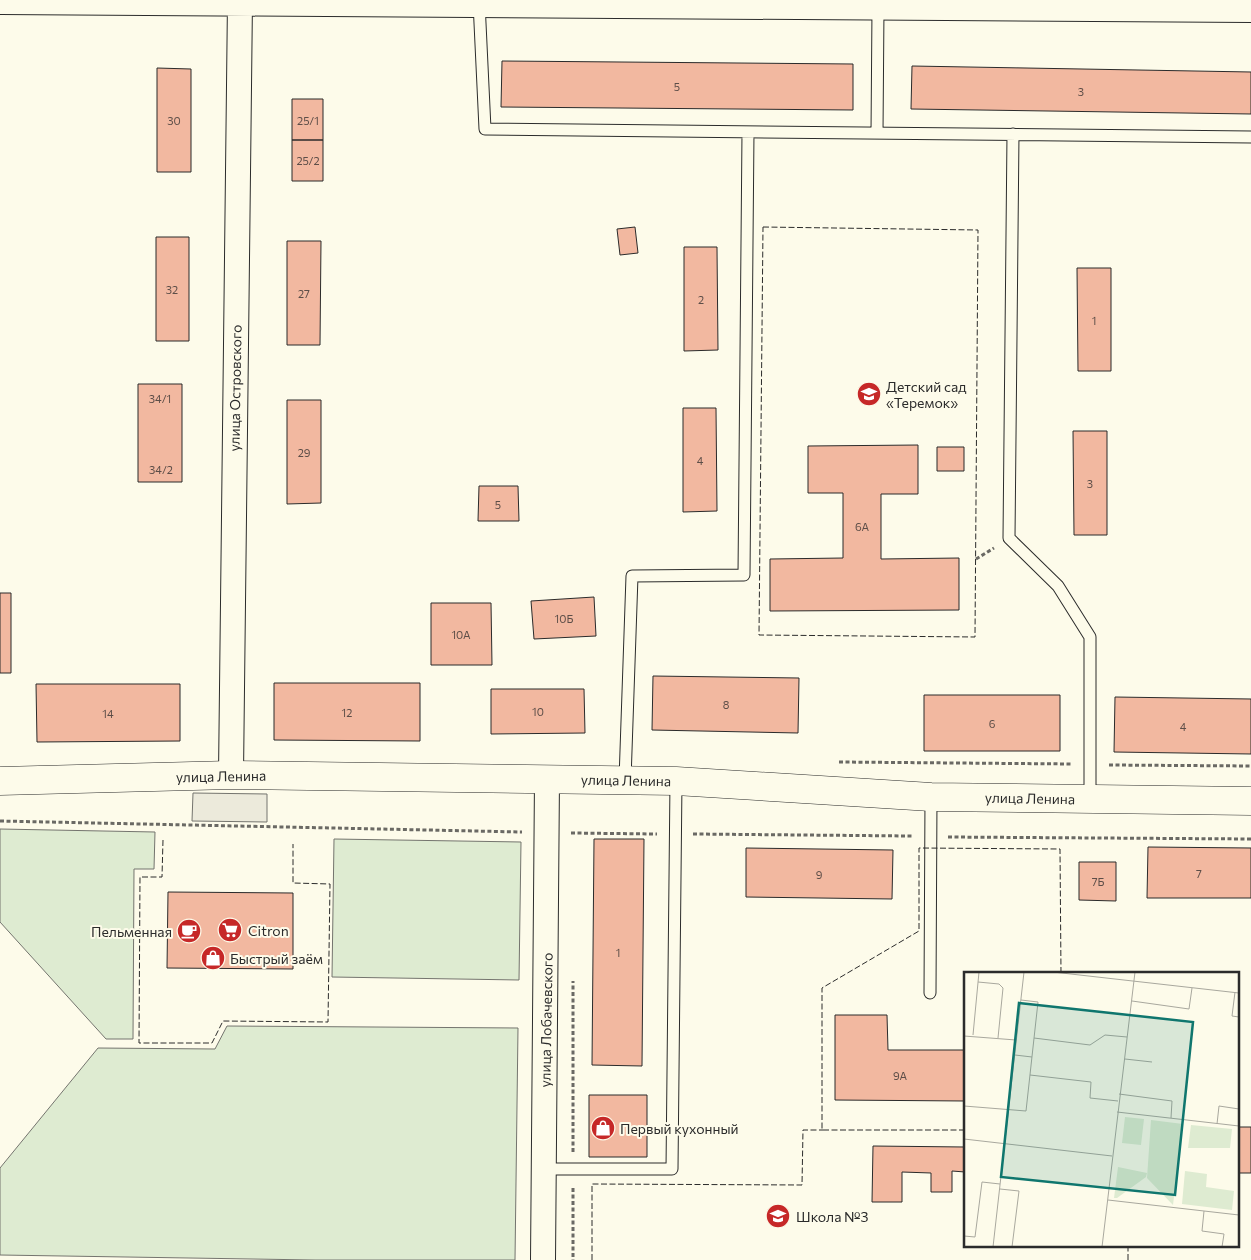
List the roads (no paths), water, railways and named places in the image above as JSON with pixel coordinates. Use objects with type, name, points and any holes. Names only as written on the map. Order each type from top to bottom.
[{"type":"street","points":[[0,2],[479,3],[878,8],[991,4],[1251,10]]},
{"type":"street","name":"улица Островского","points":[[231,775],[240,2]]},
{"type":"street","name":"улица Ленина","points":[[0,781],[231,775],[625,780],[676,781],[931,797],[1251,801]]},
{"type":"street","name":"улица Лобачевского","points":[[543,1260],[547,779]]},
{"type":"lane","points":[[479,3],[485,129],[1251,137]]},
{"type":"lane","points":[[877,133],[878,8]]},
{"type":"lane","points":[[625,780],[632,576],[744,575],[748,132]]},
{"type":"lane","points":[[1013,134],[1009,538],[1058,586],[1090,637],[1090,799]]},
{"type":"lane","points":[[544,1169],[672,1169],[676,781]]},
{"type":"lane","points":[[930,994],[931,797]]},
{"type":"place","name":"Детский сад «Теремок»","points":[[869,394]]},
{"type":"place","name":"Citron","points":[[230,930]]},
{"type":"place","name":"Пельменная","points":[[189,931]]},
{"type":"place","name":"Быстрый заём","points":[[213,958]]},
{"type":"place","name":"Первый кухонный","points":[[603,1128]]},
{"type":"place","name":"Школа №3","points":[[778,1216]]}]
